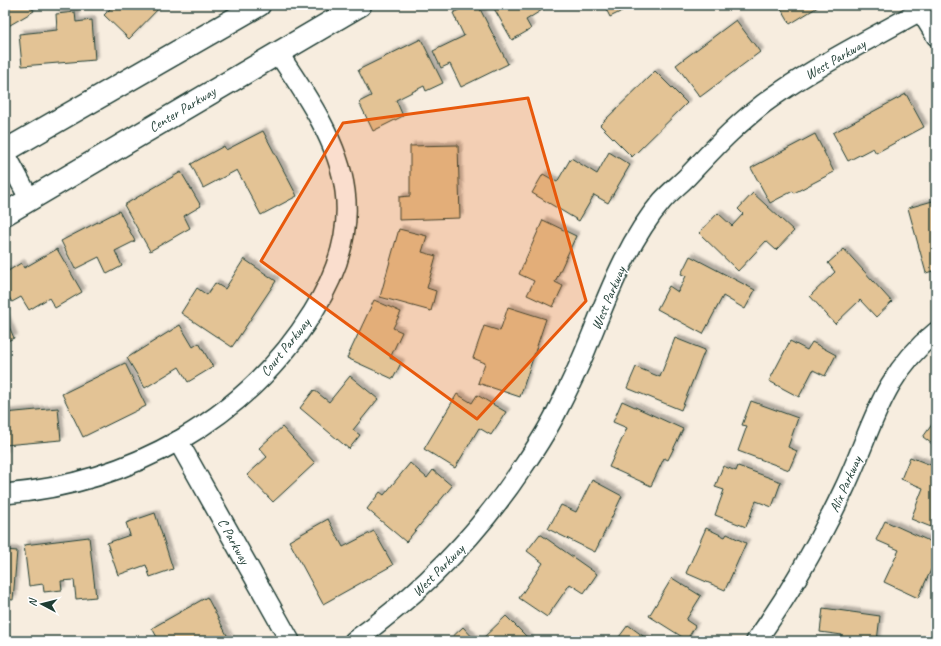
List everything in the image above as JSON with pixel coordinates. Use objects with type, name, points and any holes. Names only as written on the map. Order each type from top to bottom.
[{"type":"street","name":"Center Parkway","points":[[5,214],[360,5]]},
{"type":"street","points":[[30,200],[5,152],[253,7]]},
{"type":"street","points":[[918,8],[936,36]]},
{"type":"street","name":"West Parkway","points":[[354,641],[396,610],[433,577],[480,526],[502,498],[541,440],[558,409],[588,346],[619,269],[634,242],[662,201],[728,134],[776,95],[801,78],[918,8]]},
{"type":"street","name":"Court Parkway","points":[[5,494],[54,488],[108,474],[158,452],[205,425],[248,390],[286,350],[302,329],[326,291],[336,267],[343,242],[346,216],[345,190],[340,165],[328,137],[278,53]]},
{"type":"street","name":"Alix Parkway","points":[[758,641],[797,579],[829,521],[845,487],[882,397],[910,356],[936,332]]},
{"type":"street","name":"C Parkway","points":[[178,441],[290,641]]},
{"type":"highlighted area","points":[[528,98],[586,301],[477,419],[261,261],[343,123]]},
{"type":"building","points":[[5,5],[30,5],[34,11],[5,28]]},
{"type":"building","points":[[114,5],[162,5],[129,39],[104,15]]},
{"type":"building","points":[[468,5],[478,5],[508,64],[461,87],[450,64],[441,68],[433,51],[464,36],[453,13]]},
{"type":"building","points":[[492,5],[550,5],[526,20],[531,29],[512,40]]},
{"type":"building","points":[[604,5],[634,5],[610,17]]},
{"type":"building","points":[[779,5],[821,5],[790,24]]},
{"type":"building","points":[[75,12],[76,22],[92,20],[95,60],[22,66],[19,34],[57,30],[56,14]]},
{"type":"building","points":[[736,20],[760,52],[700,97],[676,65]]},
{"type":"building","points":[[421,39],[443,83],[426,91],[424,86],[396,100],[403,116],[373,131],[359,102],[371,96],[358,70]]},
{"type":"building","points":[[655,71],[687,103],[632,157],[600,125]]},
{"type":"building","points":[[906,94],[924,127],[876,153],[873,148],[848,161],[833,133]]},
{"type":"building","points":[[263,131],[297,196],[261,215],[237,170],[203,188],[191,164],[224,146],[226,150]]},
{"type":"building","points":[[815,134],[834,172],[794,193],[793,191],[770,203],[751,168]]},
{"type":"building","points":[[458,145],[460,218],[399,220],[399,197],[410,196],[410,146]]},
{"type":"building","points":[[609,152],[630,165],[608,203],[594,195],[579,221],[532,193],[543,174],[557,182],[571,158],[597,174]]},
{"type":"building","points":[[181,172],[201,206],[184,216],[190,228],[150,251],[124,205]]},
{"type":"building","points":[[753,193],[794,231],[776,250],[766,241],[738,271],[699,233],[718,213],[732,226],[743,214],[738,209]]},
{"type":"building","points":[[936,200],[936,270],[926,273],[908,208]]},
{"type":"building","points":[[119,211],[135,241],[115,251],[122,266],[107,274],[99,257],[75,269],[61,241]]},
{"type":"building","points":[[543,220],[576,236],[555,282],[563,286],[553,307],[527,295],[534,281],[519,274]]},
{"type":"building","points":[[399,229],[427,236],[422,252],[436,256],[427,288],[436,291],[431,311],[380,297]]},
{"type":"building","points":[[57,249],[82,292],[55,308],[49,298],[29,310],[21,297],[12,302],[5,291],[5,273],[21,263],[24,268]]},
{"type":"building","points":[[844,249],[892,302],[876,317],[860,300],[835,324],[810,296],[835,272],[828,263]]},
{"type":"building","points":[[690,256],[755,290],[745,309],[723,296],[703,334],[657,309],[669,286],[678,292],[686,276],[681,274]]},
{"type":"building","points":[[244,259],[276,281],[232,347],[181,313],[197,288],[207,295],[215,283],[225,289]]},
{"type":"building","points":[[374,300],[401,312],[393,328],[402,332],[390,358],[401,363],[393,379],[347,358]]},
{"type":"building","points":[[508,307],[546,319],[520,397],[478,383],[485,363],[473,358],[484,326],[500,331]]},
{"type":"building","points":[[5,317],[14,338],[5,342]]},
{"type":"building","points":[[180,325],[193,347],[199,343],[213,367],[188,382],[179,367],[145,388],[127,358]]},
{"type":"building","points":[[675,338],[705,350],[681,410],[627,388],[636,367],[660,377]]},
{"type":"building","points":[[790,341],[807,350],[812,342],[836,355],[825,376],[813,370],[799,397],[769,381]]},
{"type":"building","points":[[125,363],[146,406],[83,437],[62,394]]},
{"type":"building","points":[[350,376],[378,399],[353,430],[360,435],[349,449],[300,408],[314,390],[329,402]]},
{"type":"building","points":[[457,394],[472,403],[477,395],[506,412],[491,435],[479,428],[455,468],[424,449]]},
{"type":"building","points":[[622,401],[683,429],[668,460],[664,458],[651,486],[609,467],[627,428],[613,422]]},
{"type":"building","points":[[751,401],[798,418],[788,447],[797,451],[789,470],[738,451],[747,426],[742,425]]},
{"type":"building","points":[[58,408],[61,440],[5,445],[5,413]]},
{"type":"building","points":[[936,419],[936,447],[923,437]]},
{"type":"building","points":[[282,427],[315,463],[273,502],[247,475],[267,457],[259,448]]},
{"type":"building","points":[[910,457],[936,467],[936,529],[911,519],[923,488],[901,479]]},
{"type":"building","points":[[410,463],[427,478],[433,470],[452,486],[406,542],[367,509],[380,492],[384,495]]},
{"type":"building","points":[[723,466],[736,471],[738,466],[781,482],[772,507],[756,501],[746,527],[715,515],[724,490],[715,487]]},
{"type":"building","points":[[592,480],[622,496],[595,552],[548,529],[561,505],[576,512]]},
{"type":"building","points":[[155,513],[173,569],[150,577],[146,565],[118,575],[107,543],[130,535],[126,523]]},
{"type":"building","points":[[328,519],[343,547],[374,531],[393,565],[323,604],[289,541]]},
{"type":"building","points":[[885,521],[936,544],[936,559],[918,598],[884,582],[899,550],[876,540]]},
{"type":"building","points":[[706,528],[725,537],[727,534],[746,543],[725,590],[686,573]]},
{"type":"building","points":[[540,534],[597,574],[584,593],[570,584],[547,617],[519,598],[543,563],[527,551]]},
{"type":"building","points":[[89,537],[96,597],[76,599],[74,580],[61,581],[62,590],[44,592],[43,584],[29,586],[24,545]]},
{"type":"building","points":[[5,550],[17,551],[13,600],[5,599]]},
{"type":"building","points":[[672,578],[701,596],[686,620],[695,626],[687,640],[649,616]]},
{"type":"building","points":[[207,597],[230,641],[159,641],[152,628]]},
{"type":"building","points":[[823,608],[880,616],[877,641],[841,641],[842,635],[820,632]]},
{"type":"building","points":[[506,616],[530,640],[480,641]]},
{"type":"building","points":[[628,625],[650,641],[616,641]]},
{"type":"building","points":[[463,627],[476,641],[448,641]]}]
